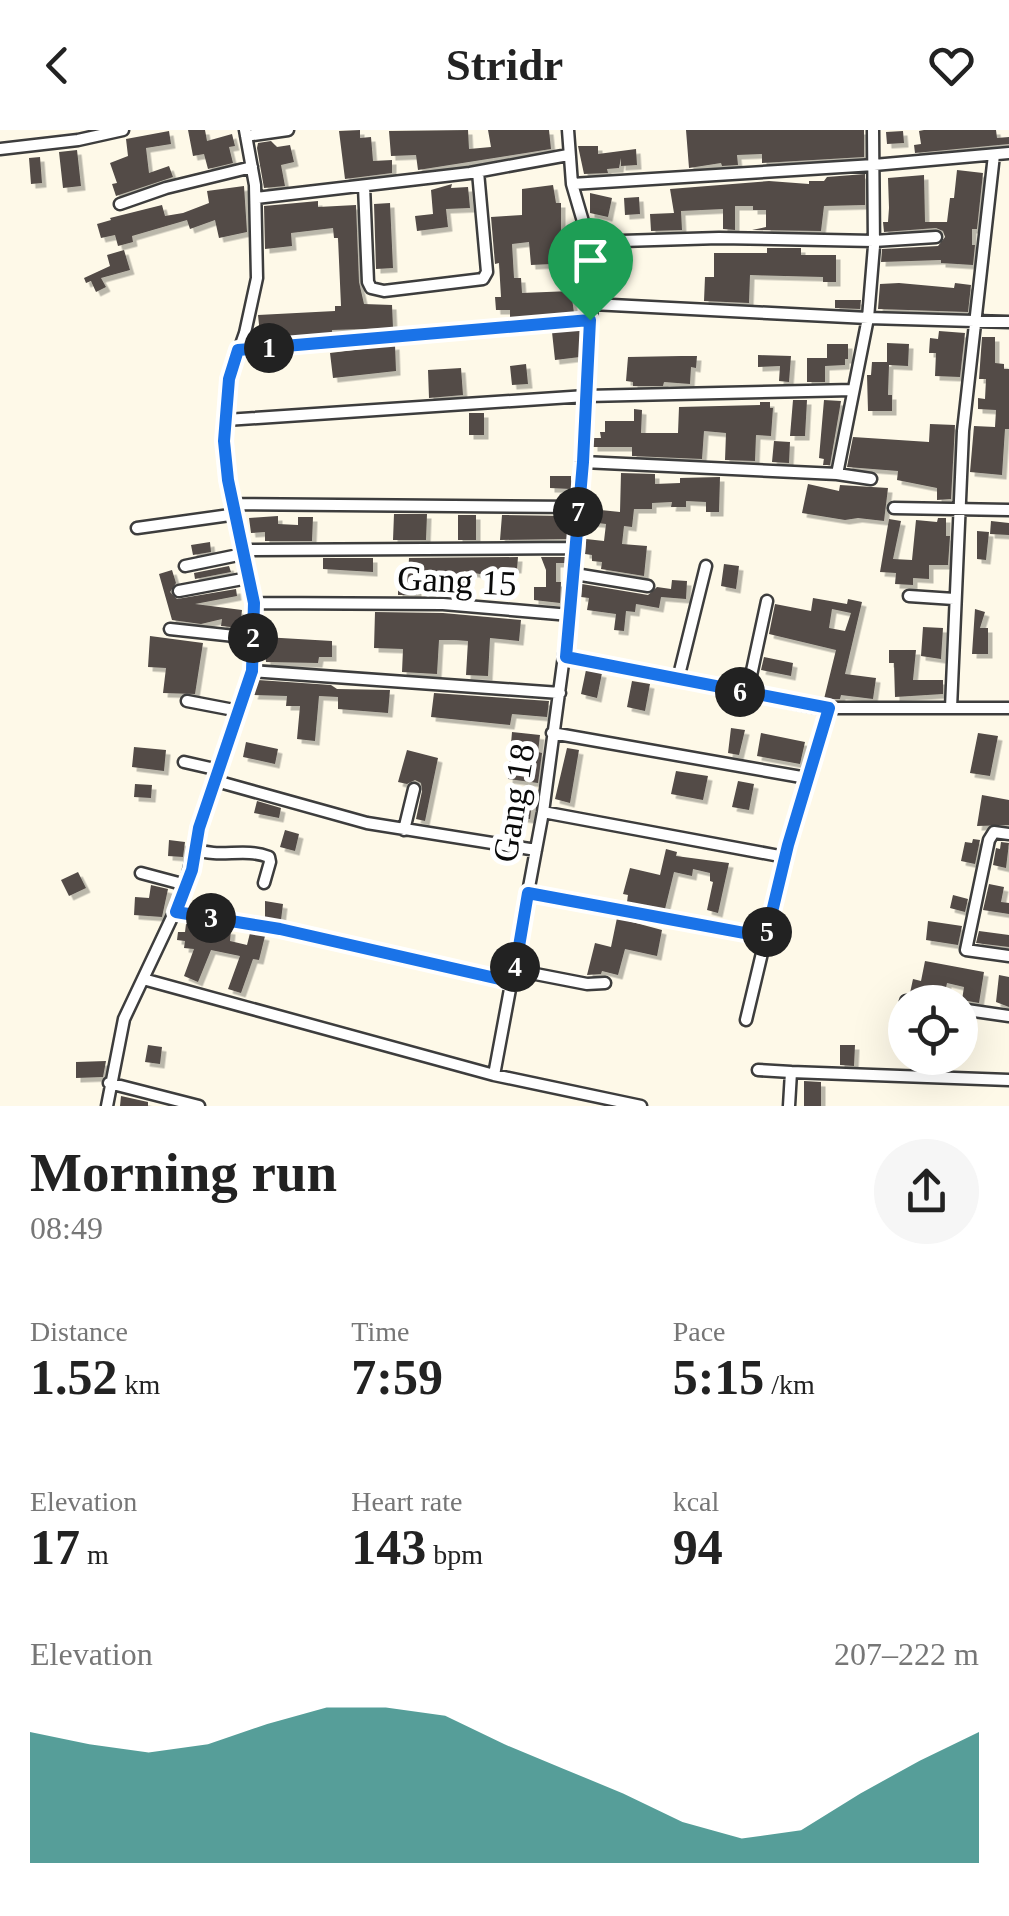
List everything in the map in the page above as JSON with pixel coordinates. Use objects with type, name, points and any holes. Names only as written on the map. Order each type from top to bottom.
[{"type":"street","points":[[0,150],[124,130]]},
{"type":"street","points":[[106,1106],[124,1020],[186,885],[252,671],[254,603],[228,480],[224,441],[229,379],[254,301],[257,278],[256,198],[246,133],[288,130]]},
{"type":"street","name":"Gang 18","points":[[494,1076],[544,812],[552,733],[566,657],[583,462],[592,304],[589,242],[572,184],[568,130]]},
{"type":"street","points":[[837,474],[868,318],[874,241],[873,130]]},
{"type":"street","points":[[572,184],[874,165],[1009,152]]},
{"type":"street","points":[[256,198],[478,172],[568,155]]},
{"type":"street","points":[[951,708],[963,430],[994,155]]},
{"type":"street","points":[[120,204],[252,167]]},
{"type":"street","points":[[364,186],[368,282],[372,288],[384,291],[467,281],[486,277],[478,172]]},
{"type":"street","points":[[589,242],[719,238],[874,241],[936,236]]},
{"type":"street","points":[[592,304],[1009,322]]},
{"type":"street","points":[[238,350],[590,320]]},
{"type":"street","points":[[226,420],[586,396],[853,390]]},
{"type":"street","points":[[583,462],[837,474],[870,479]]},
{"type":"street","points":[[137,528],[236,509],[578,507]]},
{"type":"street","points":[[894,508],[1009,510]]},
{"type":"street","points":[[185,566],[243,552],[576,548]]},
{"type":"street","points":[[678,680],[706,566]]},
{"type":"street","points":[[574,574],[648,586]]},
{"type":"street","points":[[179,591],[248,578]]},
{"type":"street","points":[[910,596],[954,599]]},
{"type":"street","points":[[747,694],[766,601]]},
{"type":"street","name":"Gang 15","points":[[254,603],[443,604],[570,615]]},
{"type":"street","points":[[170,629],[253,638]]},
{"type":"street","points":[[566,657],[829,708],[1009,708]]},
{"type":"street","points":[[252,671],[560,693]]},
{"type":"street","points":[[187,701],[239,711]]},
{"type":"street","points":[[746,1020],[785,857],[829,708]]},
{"type":"street","points":[[552,733],[807,778]]},
{"type":"street","points":[[184,762],[217,776],[404,830],[536,850]]},
{"type":"street","points":[[404,830],[414,789]]},
{"type":"street","points":[[544,812],[785,857]]},
{"type":"street","points":[[1009,834],[994,832],[989,840],[966,950],[1009,956]]},
{"type":"street","points":[[194,849],[216,856],[242,852],[269,857],[264,883]]},
{"type":"street","points":[[141,873],[186,885]]},
{"type":"street","points":[[528,893],[766,937]]},
{"type":"street","points":[[176,912],[514,976],[605,983]]},
{"type":"street","points":[[144,978],[494,1076],[641,1106]]},
{"type":"street","points":[[978,1012],[1009,1016]]},
{"type":"street","points":[[758,1070],[1009,1080]]},
{"type":"street","points":[[789,1106],[791,1072]]},
{"type":"street","points":[[109,1084],[199,1106]]},
{"type":"building","points":[[188,130],[205,130],[207,141],[232,134],[235,146],[229,147],[233,163],[208,169],[204,154],[193,156]]},
{"type":"building","points":[[360,130],[360,138],[371,137],[373,161],[392,160],[392,173],[345,179],[339,131]]},
{"type":"building","points":[[468,130],[469,149],[491,147],[488,130],[549,130],[551,149],[418,170],[416,155],[391,156],[389,131]]},
{"type":"building","points":[[686,130],[864,130],[864,157],[762,163],[762,154],[737,155],[738,165],[721,163],[689,168]]},
{"type":"building","points":[[996,130],[997,138],[1009,137],[1009,144],[915,153],[914,145],[921,144],[919,131]]},
{"type":"building","points":[[169,131],[171,144],[146,148],[149,173],[169,166],[173,177],[116,196],[112,184],[117,183],[110,163],[128,156],[126,139]]},
{"type":"building","points":[[903,131],[904,143],[887,144],[886,132]]},
{"type":"building","points":[[271,141],[277,147],[290,145],[294,162],[281,165],[285,186],[264,188],[257,148],[258,143]]},
{"type":"building","points":[[578,146],[598,146],[598,154],[636,149],[637,165],[621,166],[621,158],[619,168],[607,169],[608,173],[584,174]]},
{"type":"building","points":[[77,150],[81,186],[63,188],[59,152]]},
{"type":"building","points":[[40,157],[42,183],[31,184],[29,158]]},
{"type":"building","points":[[957,170],[983,173],[977,229],[972,229],[973,265],[941,260],[881,262],[882,249],[938,246],[945,237],[936,228],[884,232],[883,222],[888,222],[888,178],[924,175],[925,222],[947,222]]},
{"type":"building","points":[[865,174],[865,205],[824,206],[821,231],[752,230],[766,227],[766,210],[735,206],[735,230],[723,229],[723,209],[681,211],[682,230],[651,231],[650,214],[674,213],[670,189],[769,181],[809,184],[827,177]]},
{"type":"building","points":[[452,184],[451,188],[468,187],[470,208],[446,209],[448,227],[417,231],[415,216],[433,214],[431,190]]},
{"type":"building","points":[[553,185],[556,203],[561,203],[561,234],[572,233],[573,263],[531,265],[529,242],[512,244],[514,278],[521,278],[522,293],[571,291],[574,313],[510,318],[510,310],[496,310],[495,297],[501,297],[491,217],[522,215],[522,189]]},
{"type":"building","points":[[244,186],[247,232],[219,238],[215,220],[190,229],[187,220],[132,236],[133,242],[118,246],[115,235],[101,238],[97,224],[110,218],[162,205],[165,216],[183,213],[209,203],[207,191]]},
{"type":"building","points":[[590,193],[612,198],[608,217],[590,213]]},
{"type":"building","points":[[639,197],[640,214],[625,215],[624,198]]},
{"type":"building","points":[[318,201],[318,207],[356,205],[359,282],[364,304],[392,305],[393,328],[332,330],[254,340],[254,334],[260,334],[258,315],[335,311],[335,306],[341,306],[338,238],[334,238],[333,228],[291,233],[292,246],[265,249],[264,206]]},
{"type":"building","points":[[390,203],[393,268],[376,269],[374,204]]},
{"type":"building","points":[[767,248],[801,248],[801,255],[836,255],[836,282],[823,282],[823,277],[750,275],[749,303],[704,301],[705,277],[714,277],[714,253],[767,253]]},
{"type":"building","points":[[124,250],[130,270],[101,278],[106,287],[96,292],[91,281],[86,283],[84,278],[110,266],[107,255]]},
{"type":"building","points":[[955,283],[971,285],[968,312],[878,309],[880,284],[954,288]]},
{"type":"building","points":[[835,300],[861,300],[860,309],[835,308]]},
{"type":"building","points":[[581,330],[580,357],[555,360],[552,332]]},
{"type":"building","points":[[939,331],[965,333],[960,377],[935,376],[936,353],[929,353],[930,338],[938,339]]},
{"type":"building","points":[[982,337],[995,337],[995,363],[1009,369],[1009,429],[1005,429],[1002,475],[970,472],[974,426],[995,427],[996,410],[978,409],[978,398],[985,399],[986,379],[979,379]]},
{"type":"building","points":[[887,343],[909,344],[908,366],[889,365],[892,411],[868,411],[867,375],[871,375],[872,362],[887,362]]},
{"type":"building","points":[[827,344],[848,344],[845,365],[825,366],[825,382],[807,382],[807,358],[827,358]]},
{"type":"building","points":[[395,345],[396,371],[333,378],[330,353]]},
{"type":"building","points":[[758,355],[791,356],[789,382],[779,381],[780,366],[758,367]]},
{"type":"building","points":[[697,356],[696,368],[691,367],[690,384],[633,386],[633,382],[626,381],[628,357]]},
{"type":"building","points":[[526,364],[528,384],[512,385],[510,366]]},
{"type":"building","points":[[461,368],[463,395],[429,398],[428,370]]},
{"type":"building","points":[[793,400],[807,400],[805,436],[790,436]]},
{"type":"building","points":[[824,400],[841,401],[830,465],[823,465],[824,459],[819,458]]},
{"type":"building","points":[[770,402],[773,408],[771,436],[756,435],[755,461],[725,460],[726,433],[704,431],[702,459],[632,456],[632,447],[593,447],[593,438],[601,438],[600,432],[605,432],[605,421],[634,421],[634,409],[642,410],[641,433],[678,433],[679,407]]},
{"type":"building","points":[[469,413],[484,413],[484,435],[469,435]]},
{"type":"building","points":[[930,424],[955,425],[951,499],[937,500],[937,488],[897,480],[898,471],[847,467],[853,437],[929,442]]},
{"type":"building","points":[[774,441],[790,442],[789,463],[772,462]]},
{"type":"building","points":[[621,473],[655,474],[655,484],[680,483],[680,478],[720,477],[719,512],[706,512],[706,502],[686,501],[686,507],[671,507],[672,502],[652,503],[652,509],[634,509],[632,527],[624,526],[622,544],[647,546],[644,576],[601,569],[602,562],[592,561],[592,555],[585,554],[586,539],[604,541],[606,524],[589,522],[591,509],[620,512]]},
{"type":"building","points":[[550,476],[571,476],[571,489],[550,488]]},
{"type":"building","points":[[808,484],[839,491],[840,485],[888,488],[884,521],[802,513]]},
{"type":"building","points":[[394,514],[427,514],[426,540],[393,540]]},
{"type":"building","points":[[458,515],[476,515],[476,540],[458,540]]},
{"type":"building","points":[[502,515],[568,516],[567,539],[500,540]]},
{"type":"building","points":[[278,516],[278,524],[298,525],[298,517],[313,517],[312,541],[265,541],[265,532],[251,533],[249,518]]},
{"type":"building","points":[[938,518],[946,518],[946,536],[950,536],[948,565],[929,565],[929,579],[913,578],[913,585],[895,584],[896,573],[880,572],[889,519],[901,521],[893,559],[912,560],[916,520],[937,522]]},
{"type":"building","points":[[991,521],[1009,523],[1009,535],[990,534]]},
{"type":"building","points":[[977,531],[989,532],[986,560],[977,559]]},
{"type":"building","points":[[210,542],[211,552],[193,555],[191,545]]},
{"type":"building","points":[[518,557],[517,569],[502,567],[501,578],[464,571],[463,597],[452,596],[453,585],[442,585],[443,575],[417,574],[417,595],[398,595],[398,575],[408,575],[409,558]]},
{"type":"building","points":[[541,557],[566,557],[566,563],[556,563],[556,582],[561,582],[560,603],[534,600],[534,587],[546,587]]},
{"type":"building","points":[[323,558],[373,558],[373,572],[323,569]]},
{"type":"building","points":[[724,564],[739,566],[736,589],[721,586]]},
{"type":"building","points":[[229,566],[231,572],[195,579],[194,573]]},
{"type":"building","points":[[172,570],[176,583],[170,592],[177,599],[236,589],[237,596],[195,604],[242,610],[240,628],[221,626],[222,619],[201,624],[172,620],[159,574]]},
{"type":"building","points":[[672,580],[687,581],[686,599],[661,597],[659,608],[636,604],[635,612],[626,611],[624,631],[614,630],[616,614],[587,610],[589,598],[581,597],[582,584],[648,595],[657,587],[671,589]]},
{"type":"building","points":[[813,598],[847,604],[848,599],[862,602],[845,674],[876,678],[873,699],[841,695],[840,699],[824,699],[836,650],[769,634],[775,604],[811,611]],"holes":[[[832,609],[851,613],[845,631],[829,628]]]},
{"type":"building","points":[[975,609],[985,612],[980,628],[988,628],[988,654],[972,654]]},
{"type":"building","points":[[375,612],[521,620],[519,641],[490,638],[488,676],[466,675],[468,641],[455,640],[439,640],[437,674],[402,672],[403,649],[374,648]]},
{"type":"building","points":[[923,627],[943,628],[941,659],[921,656]]},
{"type":"building","points":[[150,636],[203,643],[195,694],[163,693],[166,668],[148,667]]},
{"type":"building","points":[[264,637],[332,641],[332,657],[319,657],[318,663],[266,662]]},
{"type":"building","points":[[889,650],[916,650],[913,680],[943,680],[943,694],[895,697],[894,663],[889,663]]},
{"type":"building","points":[[764,657],[793,663],[791,676],[761,670]]},
{"type":"building","points":[[586,670],[602,673],[597,698],[581,694]]},
{"type":"building","points":[[258,680],[331,685],[337,689],[390,690],[388,713],[338,709],[338,697],[319,696],[315,741],[297,739],[300,706],[286,706],[287,696],[253,695]]},
{"type":"building","points":[[632,681],[650,684],[645,711],[627,707]]},
{"type":"building","points":[[434,693],[549,701],[547,717],[512,714],[510,725],[431,717]]},
{"type":"building","points":[[731,728],[745,730],[739,755],[728,753]]},
{"type":"building","points":[[512,732],[540,735],[538,783],[508,779]]},
{"type":"building","points":[[761,733],[805,742],[800,764],[757,756]]},
{"type":"building","points":[[978,733],[998,736],[990,776],[970,773]]},
{"type":"building","points":[[246,742],[278,749],[275,764],[243,757]]},
{"type":"building","points":[[134,747],[166,750],[164,771],[132,767]]},
{"type":"building","points":[[567,748],[579,750],[570,803],[555,799]]},
{"type":"building","points":[[407,750],[438,758],[425,821],[416,819],[421,783],[398,782]]},
{"type":"building","points":[[676,771],[708,776],[703,800],[671,794]]},
{"type":"building","points":[[738,781],[754,784],[749,810],[732,807]]},
{"type":"building","points":[[135,784],[152,785],[151,798],[134,797]]},
{"type":"building","points":[[982,795],[1009,800],[1009,825],[977,826]]},
{"type":"building","points":[[510,799],[532,802],[530,819],[508,816]]},
{"type":"building","points":[[257,801],[281,808],[279,818],[254,813]]},
{"type":"building","points":[[285,830],[299,834],[295,851],[280,847]]},
{"type":"building","points":[[973,839],[980,840],[975,864],[961,861],[965,842],[972,843]]},
{"type":"building","points":[[169,840],[185,842],[183,857],[168,856]]},
{"type":"building","points":[[1001,842],[1009,843],[1006,868],[993,865]]},
{"type":"building","points":[[666,849],[677,852],[676,856],[729,863],[718,913],[707,910],[713,882],[710,873],[693,869],[692,876],[674,872],[665,909],[627,902],[628,895],[623,894],[630,868],[660,875]]},
{"type":"building","points":[[78,872],[86,888],[69,896],[61,880]]},
{"type":"building","points":[[989,884],[1004,887],[1001,902],[1009,903],[1009,914],[983,910]]},
{"type":"building","points":[[151,885],[168,889],[162,917],[134,915],[135,897],[149,898]]},
{"type":"building","points":[[953,895],[968,899],[965,912],[950,908]]},
{"type":"building","points":[[265,901],[283,904],[281,920],[265,918]]},
{"type":"building","points":[[617,918],[662,930],[657,956],[625,949],[618,975],[602,971],[587,975],[595,943],[611,947]]},
{"type":"building","points":[[928,921],[962,926],[958,945],[926,940]]},
{"type":"building","points":[[186,924],[231,930],[230,941],[247,945],[250,933],[265,936],[259,960],[253,959],[241,993],[228,989],[240,956],[211,950],[198,982],[184,976],[194,949],[184,948],[185,941],[177,940],[178,932],[185,932]]},
{"type":"building","points":[[979,931],[1009,935],[1009,947],[976,943]]},
{"type":"building","points":[[925,961],[984,972],[979,1003],[978,985],[912,985],[913,979],[921,981]]},
{"type":"building","points":[[999,975],[1009,977],[1009,1007],[996,1002]]},
{"type":"building","points":[[148,1045],[162,1047],[160,1064],[145,1062]]},
{"type":"building","points":[[840,1045],[855,1045],[854,1066],[840,1065]]},
{"type":"building","points":[[106,1061],[103,1077],[76,1078],[76,1062]]},
{"type":"building","points":[[804,1081],[821,1082],[821,1106],[804,1106]]},
{"type":"building","points":[[121,1096],[148,1102],[148,1106],[120,1106]]},
{"type":"route","points":[[590,320],[583,462],[566,657],[829,708],[788,845],[766,937],[528,893],[513,982],[280,929],[176,912],[192,870],[199,828],[252,671],[254,603],[228,480],[224,441],[229,379],[238,350],[590,320]]}]
